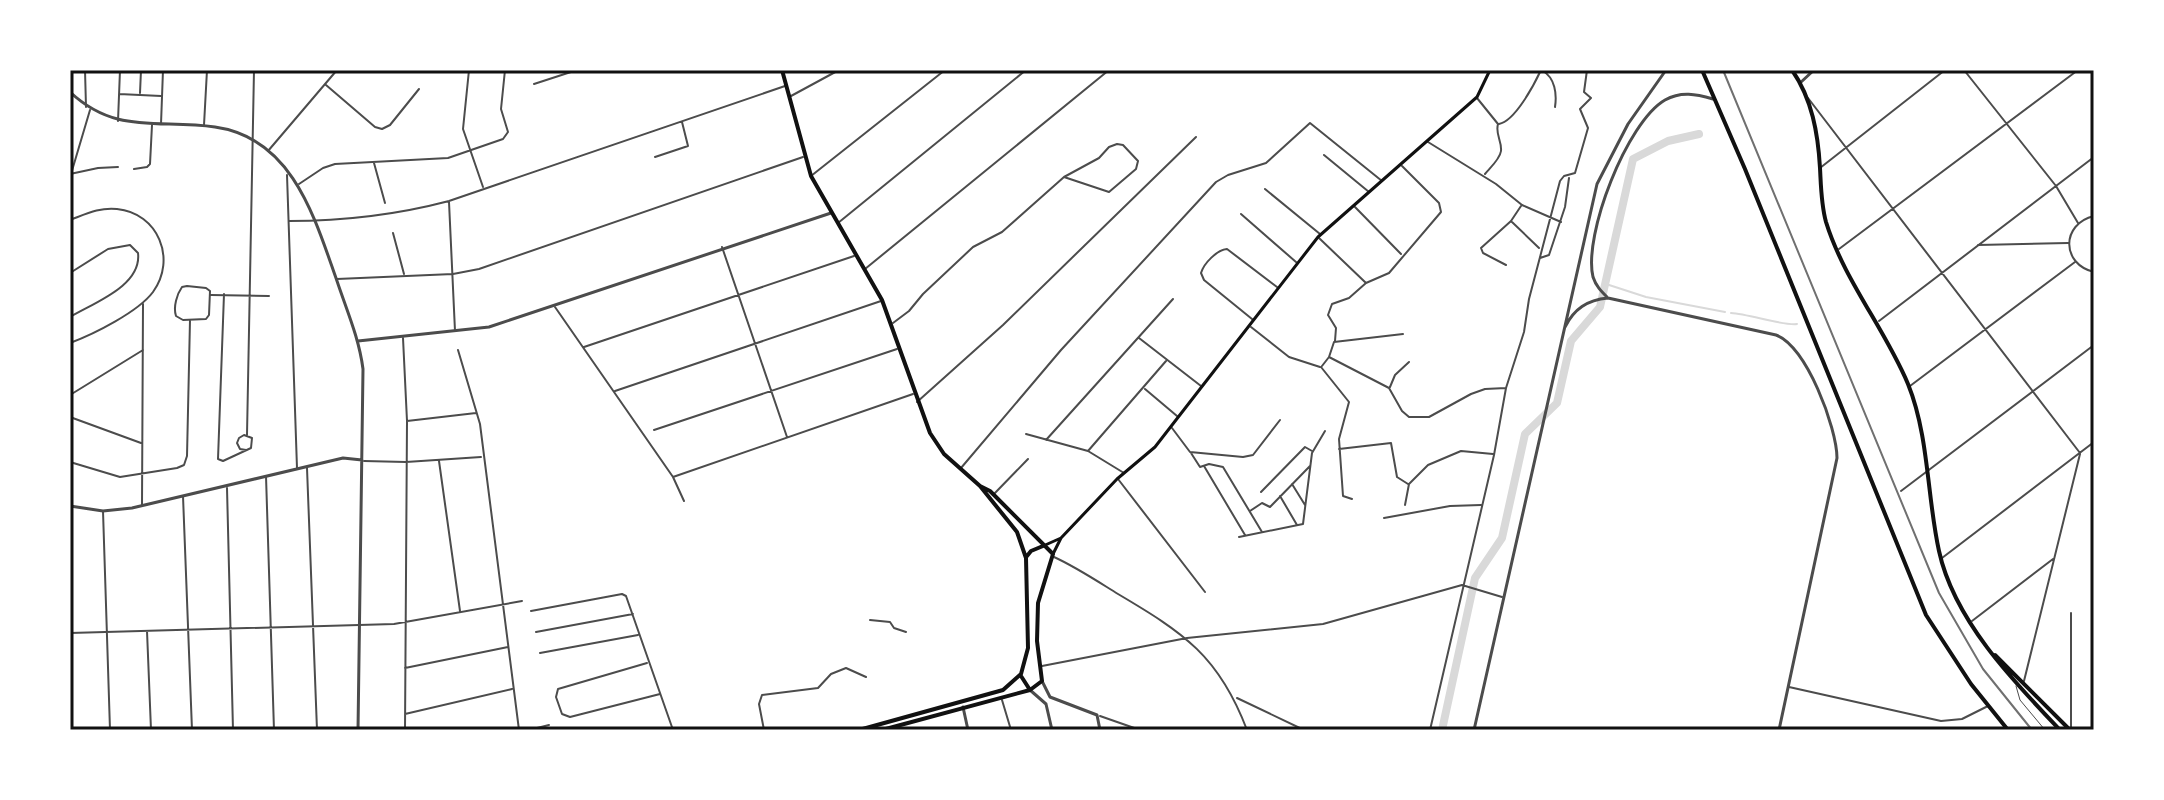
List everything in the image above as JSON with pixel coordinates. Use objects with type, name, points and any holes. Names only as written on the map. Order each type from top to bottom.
[{"type":"main road","points":[[782,70],[811,176],[882,300],[917,402],[936,444],[1053,555]]},
{"type":"main road","points":[[882,730],[1030,690],[1042,681],[1037,641],[1038,603],[1061,538],[1117,479],[1155,447],[1319,236],[1477,97],[1490,70]]},
{"type":"main road","points":[[1702,70],[1926,615],[1971,684],[2008,730]]},
{"type":"main road","points":[[1794,71],[1816,130],[1826,219],[1838,250],[1909,387],[1918,421],[1941,559],[1952,588],[2015,684],[2060,730]]},
{"type":"main road","points":[[980,486],[1017,532],[1026,558],[1029,635],[1021,674],[1022,681],[1030,690]]},
{"type":"main road","points":[[994,506],[998,504],[1008,510]]},
{"type":"main road","points":[[1026,558],[1031,551],[1061,538]]},
{"type":"main road","points":[[1992,652],[2070,730]]},
{"type":"main road","points":[[859,730],[1003,690],[1021,674]]},
{"type":"street","points":[[85,70],[86,107]]},
{"type":"street","points":[[118,121],[120,70]]},
{"type":"street","points":[[140,95],[141,70]]},
{"type":"street","points":[[161,124],[163,70]]},
{"type":"street","points":[[204,126],[207,70]]},
{"type":"street","points":[[224,294],[218,459],[223,461],[246,450],[253,443],[247,435],[254,70]]},
{"type":"street","points":[[268,152],[337,70]]},
{"type":"street","points":[[469,70],[463,123],[484,189]]},
{"type":"street","points":[[299,184],[329,166],[442,159],[503,139],[508,135],[501,109],[505,70]]},
{"type":"street","points":[[534,84],[577,70]]},
{"type":"street","points":[[789,97],[839,70]]},
{"type":"street","points":[[811,176],[945,70]]},
{"type":"street","points":[[837,224],[1026,70]]},
{"type":"street","points":[[864,270],[1109,70]]},
{"type":"street","points":[[1498,124],[1507,121],[1542,70],[1550,76],[1555,90],[1555,107]]},
{"type":"street","points":[[1539,258],[1549,255],[1561,222],[1570,177],[1581,162],[1588,122],[1580,109],[1591,98],[1584,92],[1587,70]]},
{"type":"street","points":[[1474,730],[1595,192],[1603,170],[1628,124],[1666,70]]},
{"type":"street","points":[[1800,83],[1813,70]]},
{"type":"street","points":[[1820,168],[1945,70]]},
{"type":"street","points":[[1964,70],[2056,186],[2078,223]]},
{"type":"street","points":[[1838,250],[2078,70]]},
{"type":"street","points":[[326,85],[375,127],[382,129],[390,125],[419,89]]},
{"type":"street","points":[[289,221],[400,213],[449,201],[786,86]]},
{"type":"street","points":[[70,92],[90,110],[118,121],[230,130],[254,142],[299,184],[317,221],[358,341],[363,369],[358,730]]},
{"type":"street","points":[[119,94],[162,96]]},
{"type":"street","points":[[1604,296],[1594,280],[1592,267],[1599,221],[1613,174],[1641,122],[1656,107],[1683,94],[1713,99]]},
{"type":"street","points":[[1805,94],[2080,453]]},
{"type":"street","points":[[1477,97],[1498,124],[1496,134],[1500,154],[1484,176]]},
{"type":"street","points":[[90,110],[71,174],[118,167]]},
{"type":"street","points":[[655,157],[688,146],[682,121]]},
{"type":"street","points":[[134,169],[150,164],[152,123]]},
{"type":"street","points":[[961,468],[1061,350],[1222,178],[1266,163],[1305,125],[1312,123],[1383,182]]},
{"type":"street","points":[[917,402],[1003,325],[1196,137]]},
{"type":"street","points":[[1427,141],[1484,176],[1522,205],[1561,222]]},
{"type":"street","points":[[890,324],[909,311],[973,247],[996,236],[1064,177],[1099,158],[1109,147],[1123,145],[1138,161],[1136,169],[1109,192],[1064,177]]},
{"type":"street","points":[[1324,155],[1370,193]]},
{"type":"street","points":[[336,279],[453,274],[486,267],[804,157]]},
{"type":"street","points":[[1876,323],[2094,157]]},
{"type":"street","points":[[374,161],[385,203]]},
{"type":"street","points":[[1321,367],[1329,357],[1334,342],[1336,328],[1328,315],[1332,304],[1349,298],[1366,283],[1385,276],[1441,212],[1439,203],[1401,165]]},
{"type":"street","points":[[287,170],[297,469]]},
{"type":"street","points":[[1603,170],[1613,174]]},
{"type":"street","points":[[1430,730],[1494,455],[1506,388],[1524,332],[1541,249],[1564,176],[1570,177]]},
{"type":"street","points":[[1265,189],[1366,283]]},
{"type":"street","points":[[1595,192],[1606,195]]},
{"type":"street","points":[[449,201],[455,332]]},
{"type":"street","points":[[1506,265],[1480,250],[1511,221],[1522,205]]},
{"type":"street","points":[[1354,206],[1402,255]]},
{"type":"street","points":[[70,343],[143,303],[158,285],[163,272],[162,244],[154,228],[140,216],[113,208],[93,211],[71,220]]},
{"type":"street","points":[[358,341],[489,327],[831,213]]},
{"type":"street","points":[[1241,214],[1296,262]]},
{"type":"street","points":[[2094,216],[2073,228],[2068,243],[2075,262],[2094,272]]},
{"type":"street","points":[[1511,221],[1541,249]]},
{"type":"street","points":[[393,233],[404,276]]},
{"type":"street","points":[[1976,245],[2068,243]]},
{"type":"street","points":[[70,273],[116,246],[130,245],[138,253],[136,268],[126,283],[70,317]]},
{"type":"street","points":[[722,247],[787,438]]},
{"type":"street","points":[[1253,320],[1204,280],[1201,273],[1204,266],[1219,251],[1227,249],[1277,287]]},
{"type":"street","points":[[584,347],[855,255]]},
{"type":"street","points":[[1909,387],[2075,262]]},
{"type":"street","points":[[181,288],[206,288],[210,295],[208,317],[190,320],[180,319],[175,314],[181,288]]},
{"type":"street","points":[[210,295],[269,296]]},
{"type":"street","points":[[1562,334],[1574,312],[1604,296],[1784,338],[1797,351],[1835,434],[1837,458],[1779,730]]},
{"type":"street","points":[[1046,440],[1173,299]]},
{"type":"street","points":[[615,391],[882,300]]},
{"type":"street","points":[[142,506],[143,303]]},
{"type":"street","points":[[554,306],[673,477],[684,501]]},
{"type":"street","points":[[70,462],[120,477],[182,467],[187,456],[190,320]]},
{"type":"street","points":[[1249,325],[1289,357],[1321,367],[1349,402],[1339,449],[1343,496],[1352,499]]},
{"type":"street","points":[[1334,342],[1403,334]]},
{"type":"street","points":[[402,337],[407,421],[405,730]]},
{"type":"street","points":[[1139,338],[1202,387]]},
{"type":"street","points":[[1901,491],[2094,345]]},
{"type":"street","points":[[70,395],[144,349]]},
{"type":"street","points":[[654,430],[898,349]]},
{"type":"street","points":[[458,350],[477,412],[519,730]]},
{"type":"street","points":[[1329,357],[1389,388],[1402,411],[1416,418],[1429,417],[1485,389],[1506,388]]},
{"type":"street","points":[[1088,451],[1166,361]]},
{"type":"street","points":[[1389,388],[1395,375],[1409,362]]},
{"type":"street","points":[[1144,389],[1179,417]]},
{"type":"street","points":[[673,477],[914,393]]},
{"type":"street","points":[[407,421],[477,412]]},
{"type":"street","points":[[70,417],[142,443]]},
{"type":"street","points":[[1190,452],[1243,457],[1253,455],[1280,420]]},
{"type":"street","points":[[1171,427],[1198,467],[1209,464],[1222,466],[1262,533]]},
{"type":"street","points":[[1239,537],[1304,523],[1313,451],[1325,431]]},
{"type":"street","points":[[1026,434],[1088,451],[1124,473]]},
{"type":"street","points":[[246,450],[240,449],[237,443],[241,436],[247,435]]},
{"type":"street","points":[[1941,559],[2094,442]]},
{"type":"street","points":[[1339,449],[1391,443],[1397,477],[1409,484]]},
{"type":"street","points":[[1261,492],[1305,447],[1313,451]]},
{"type":"street","points":[[1405,505],[1409,484],[1424,467],[1458,451],[1494,455]]},
{"type":"street","points":[[2023,682],[2080,453]]},
{"type":"street","points":[[70,506],[103,511],[142,506],[343,458],[406,462],[483,457]]},
{"type":"street","points":[[993,495],[1028,459]]},
{"type":"street","points":[[439,461],[460,612]]},
{"type":"street","points":[[1204,466],[1245,536]]},
{"type":"street","points":[[1250,511],[1262,503],[1270,507],[1311,466]]},
{"type":"street","points":[[307,467],[317,730]]},
{"type":"street","points":[[266,476],[274,730]]},
{"type":"street","points":[[1117,479],[1205,592]]},
{"type":"street","points":[[1292,484],[1306,506]]},
{"type":"street","points":[[227,487],[233,730]]},
{"type":"street","points":[[183,496],[192,730]]},
{"type":"street","points":[[1280,496],[1298,526]]},
{"type":"street","points":[[1384,518],[1459,505],[1482,506]]},
{"type":"street","points":[[103,511],[110,730]]},
{"type":"street","points":[[1053,555],[1187,638],[1234,696],[1247,730]]},
{"type":"street","points":[[1971,621],[2055,558]]},
{"type":"street","points":[[1040,666],[1187,638],[1323,624],[1462,585],[1502,597]]},
{"type":"street","points":[[531,611],[622,594],[628,597],[673,730]]},
{"type":"street","points":[[70,633],[405,623],[522,601]]},
{"type":"street","points":[[2070,730],[2073,723],[2071,613]]},
{"type":"street","points":[[536,632],[633,614]]},
{"type":"street","points":[[870,620],[890,622],[894,628],[906,632]]},
{"type":"street","points":[[147,630],[151,730]]},
{"type":"street","points":[[540,653],[639,635]]},
{"type":"street","points":[[404,668],[508,647]]},
{"type":"street","points":[[648,662],[563,686],[556,692],[558,704],[562,714],[570,717],[660,694]]},
{"type":"street","points":[[757,730],[763,728],[760,697],[765,694],[818,688],[831,674],[846,668],[866,677]]},
{"type":"street","points":[[1042,681],[1050,697],[1059,702],[1140,730]]},
{"type":"street","points":[[1788,687],[1941,721],[1962,719],[1989,706]]},
{"type":"street","points":[[404,714],[512,689]]},
{"type":"street","points":[[1030,690],[1048,709],[1052,730]]},
{"type":"street","points":[[1234,696],[1304,730]]},
{"type":"street","points":[[1044,702],[1050,697]]},
{"type":"street","points":[[1002,698],[1011,730]]},
{"type":"street","points":[[961,701],[968,730]]},
{"type":"street","points":[[1048,709],[1059,702]]},
{"type":"street","points":[[1097,715],[1100,730]]},
{"type":"street","points":[[529,730],[549,725]]},
{"type":"lane","points":[[2015,684],[2020,700],[2045,730]]},
{"type":"waterway","points":[[1442,730],[1475,578],[1502,538],[1525,434],[1557,403],[1571,341],[1600,307],[1633,159],[1668,141],[1699,134]]},
{"type":"waterway","points":[[1606,284],[1646,297],[1725,312]]},
{"type":"waterway","points":[[1731,313],[1797,324]]},
{"type":"railway","points":[[1723,70],[1939,593],[1983,669],[2032,730]]}]
